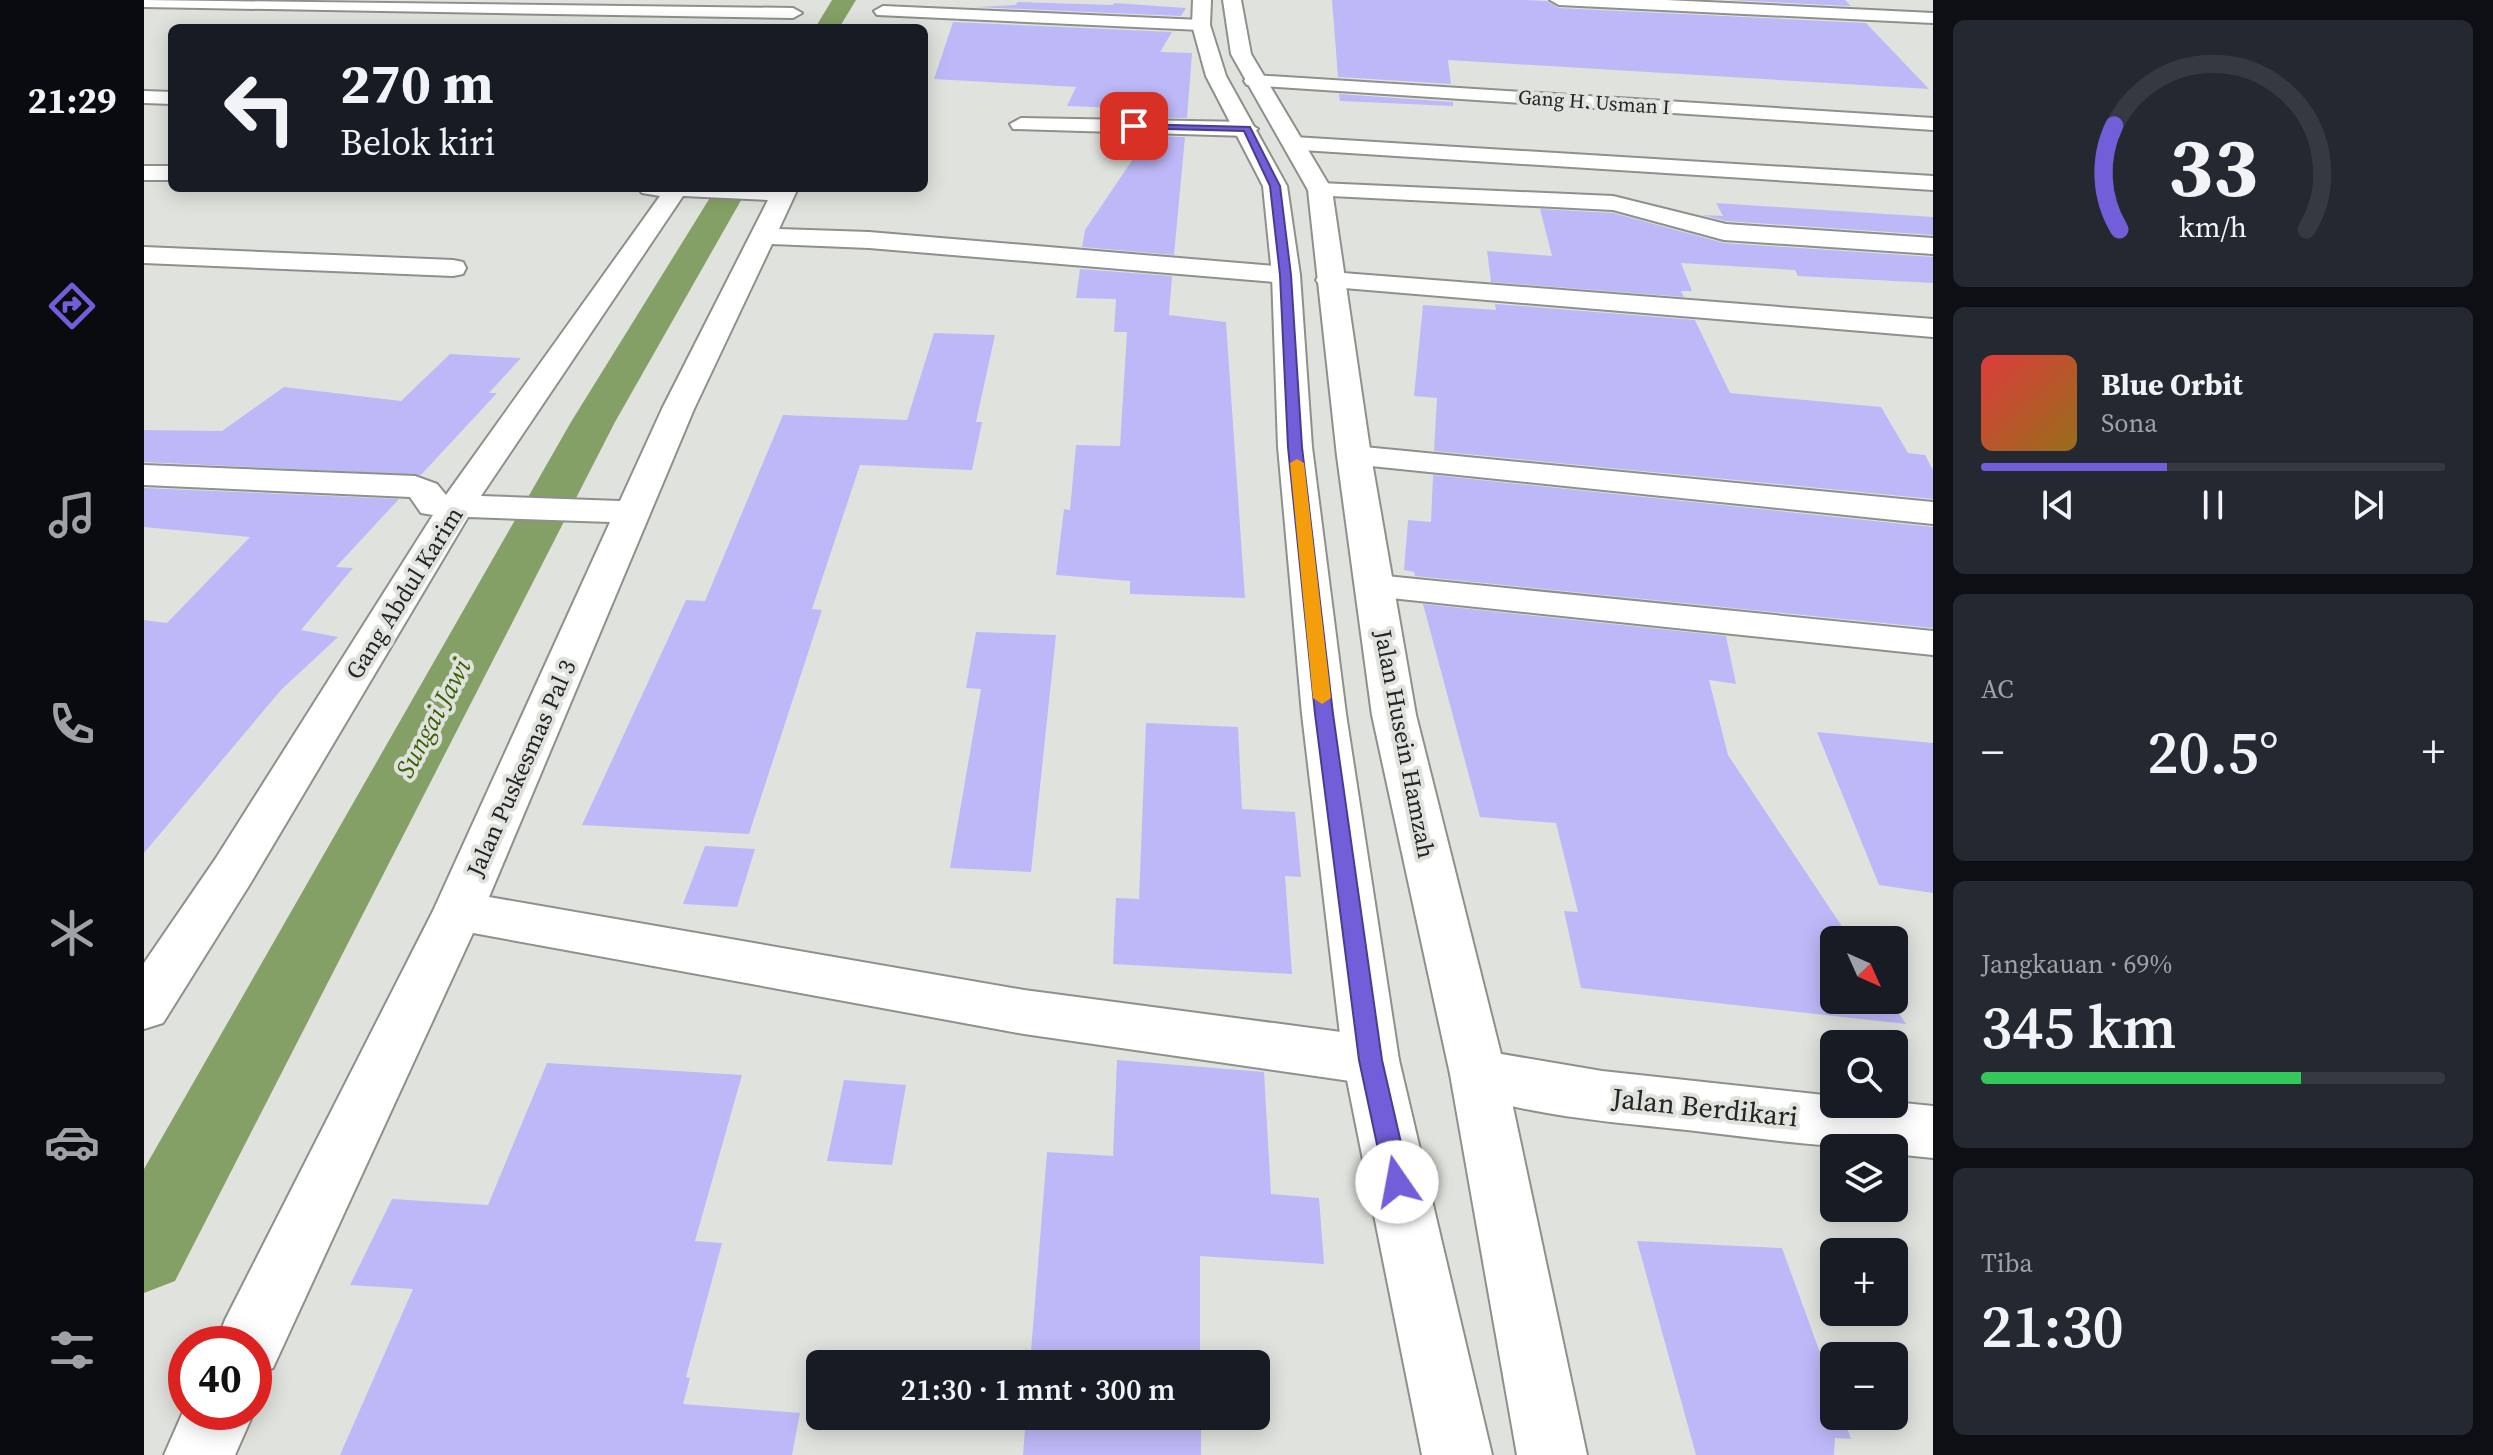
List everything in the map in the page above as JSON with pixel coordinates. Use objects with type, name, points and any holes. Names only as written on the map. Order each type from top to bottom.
[{"type":"street","points":[[1559,0],[1933,18]]},
{"type":"street","points":[[144,2],[792,14]]},
{"type":"street","points":[[874,24],[885,6],[1212,8],[1216,76],[1275,186],[1286,275],[1295,447],[1324,714],[1371,1060],[1457,1455]]},
{"type":"street","name":"Jalan Husein Hamzah","points":[[1212,8],[1320,190],[1354,456],[1394,715],[1478,1074],[1552,1455]]},
{"type":"street","name":"Gang H. Usman I","points":[[1254,81],[1933,124]]},
{"type":"street","points":[[144,97],[168,98]]},
{"type":"street","points":[[1021,124],[1247,129]]},
{"type":"street","points":[[1294,144],[1933,183]]},
{"type":"street","points":[[144,173],[168,173]]},
{"type":"street","points":[[1320,190],[1613,203],[1651,210],[1724,232],[1933,246]]},
{"type":"street","name":"Gang Abdul Karim","points":[[144,1007],[233,871],[457,505],[670,192]]},
{"type":"street","name":"Jalan Puskesmas Pal 3","points":[[258,1326],[458,911],[678,409],[763,236],[778,192]]},
{"type":"street","points":[[763,236],[914,243],[1286,275]]},
{"type":"street","points":[[144,255],[453,268]]},
{"type":"street","points":[[1330,280],[1933,328]]},
{"type":"street","points":[[1354,456],[1933,513]]},
{"type":"street","points":[[144,475],[415,487],[425,491],[434,505],[635,512]]},
{"type":"street","points":[[1376,587],[1933,643]]},
{"type":"street","points":[[1324,714],[1394,715]]},
{"type":"street","points":[[458,911],[1024,1012],[1371,1060]]},
{"type":"street","name":"Jalan Berdikari","points":[[1478,1074],[1602,1096],[1933,1132]]},
{"type":"street","points":[[199,1455],[211,1430]]},
{"type":"building","points":[[1332,0],[1526,0],[1547,1],[1559,8],[1866,23],[1929,89],[1448,60],[1451,84],[1338,77]]},
{"type":"building","points":[[1728,0],[1845,0],[1851,6]]},
{"type":"building","points":[[1018,2],[1114,3],[1186,8],[1181,16],[975,7],[1015,5]]},
{"type":"building","points":[[953,22],[1172,32],[1160,52],[1192,53],[1187,118],[1116,117],[1118,108],[1067,106],[1076,87],[934,79]]},
{"type":"building","points":[[1339,94],[1453,102],[1453,106],[1340,101]]},
{"type":"building","points":[[1111,135],[1185,137],[1174,255],[1082,247],[1085,230],[1133,159],[1106,158]]},
{"type":"building","points":[[1716,203],[1933,217],[1933,235],[1726,221],[1702,215],[1723,216]]},
{"type":"building","points":[[1540,209],[1613,213],[1724,243],[1933,257],[1933,283],[1798,276],[1795,270],[1681,263],[1692,291],[1681,291],[1684,297],[1491,282],[1487,251],[1552,256]]},
{"type":"building","points":[[1080,269],[1172,276],[1169,315],[1226,322],[1245,598],[1130,594],[1130,581],[1056,575],[1064,509],[1070,510],[1076,445],[1120,446],[1127,332],[1114,332],[1116,299],[1076,298]]},
{"type":"building","points":[[1495,304],[1695,320],[1730,393],[1881,407],[1908,453],[1925,455],[1933,470],[1933,499],[1434,451],[1437,398],[1414,396],[1423,305],[1496,310]]},
{"type":"building","points":[[934,333],[995,335],[976,422],[982,422],[972,470],[860,465],[812,609],[822,610],[749,834],[582,825],[686,600],[705,601],[783,415],[907,420]]},
{"type":"building","points":[[450,354],[521,358],[489,393],[497,393],[421,475],[144,462],[144,430],[222,431],[284,387],[401,401]]},
{"type":"building","points":[[1433,475],[1933,527],[1933,628],[1415,576],[1414,572],[1404,570],[1408,520],[1431,522]]},
{"type":"building","points":[[144,488],[399,499],[336,567],[353,568],[301,630],[338,637],[281,690],[144,853],[144,620],[167,623],[250,537],[144,527]]},
{"type":"building","points":[[1423,604],[1726,636],[1736,684],[1709,680],[1728,755],[1842,926],[1820,926],[1820,1014],[1899,1014],[1906,1024],[1581,988],[1564,911],[1578,912],[1556,823],[1480,817]]},
{"type":"building","points":[[976,632],[1056,635],[1031,872],[950,868],[981,689],[966,688]]},
{"type":"building","points":[[1146,723],[1238,727],[1242,809],[1295,812],[1301,877],[1285,876],[1292,974],[1113,964],[1116,898],[1139,899]]},
{"type":"building","points":[[1817,732],[1933,743],[1933,893],[1879,885]]},
{"type":"building","points":[[705,846],[755,849],[737,907],[683,904]]},
{"type":"building","points":[[1117,1060],[1264,1072],[1271,1194],[1319,1198],[1324,1264],[1200,1256],[1200,1350],[1031,1350],[1047,1152],[1113,1156]]},
{"type":"building","points":[[547,1063],[742,1075],[695,1241],[722,1243],[686,1377],[690,1378],[683,1404],[800,1413],[792,1455],[340,1455],[413,1289],[350,1285],[392,1199],[488,1205]]},
{"type":"building","points":[[844,1080],[906,1085],[892,1165],[827,1161]]},
{"type":"building","points":[[1637,1241],[1782,1248],[1820,1352],[1820,1430],[1848,1430],[1851,1439],[1835,1438],[1834,1455],[1696,1455]]},
{"type":"building","points":[[1025,1430],[1201,1430],[1201,1455],[1023,1455]]},
{"type":"waterway","name":"Sungai Jawi","points":[[829,24],[844,0]]},
{"type":"waterway","name":"Sungai Jawi","points":[[144,1252],[593,422],[730,192]]},
{"type":"slow traffic","points":[[1297,463],[1322,698]]},
{"type":"route","points":[[1134,126],[1247,129],[1275,186],[1286,275],[1295,447],[1324,714],[1371,1060],[1397,1182]]}]
